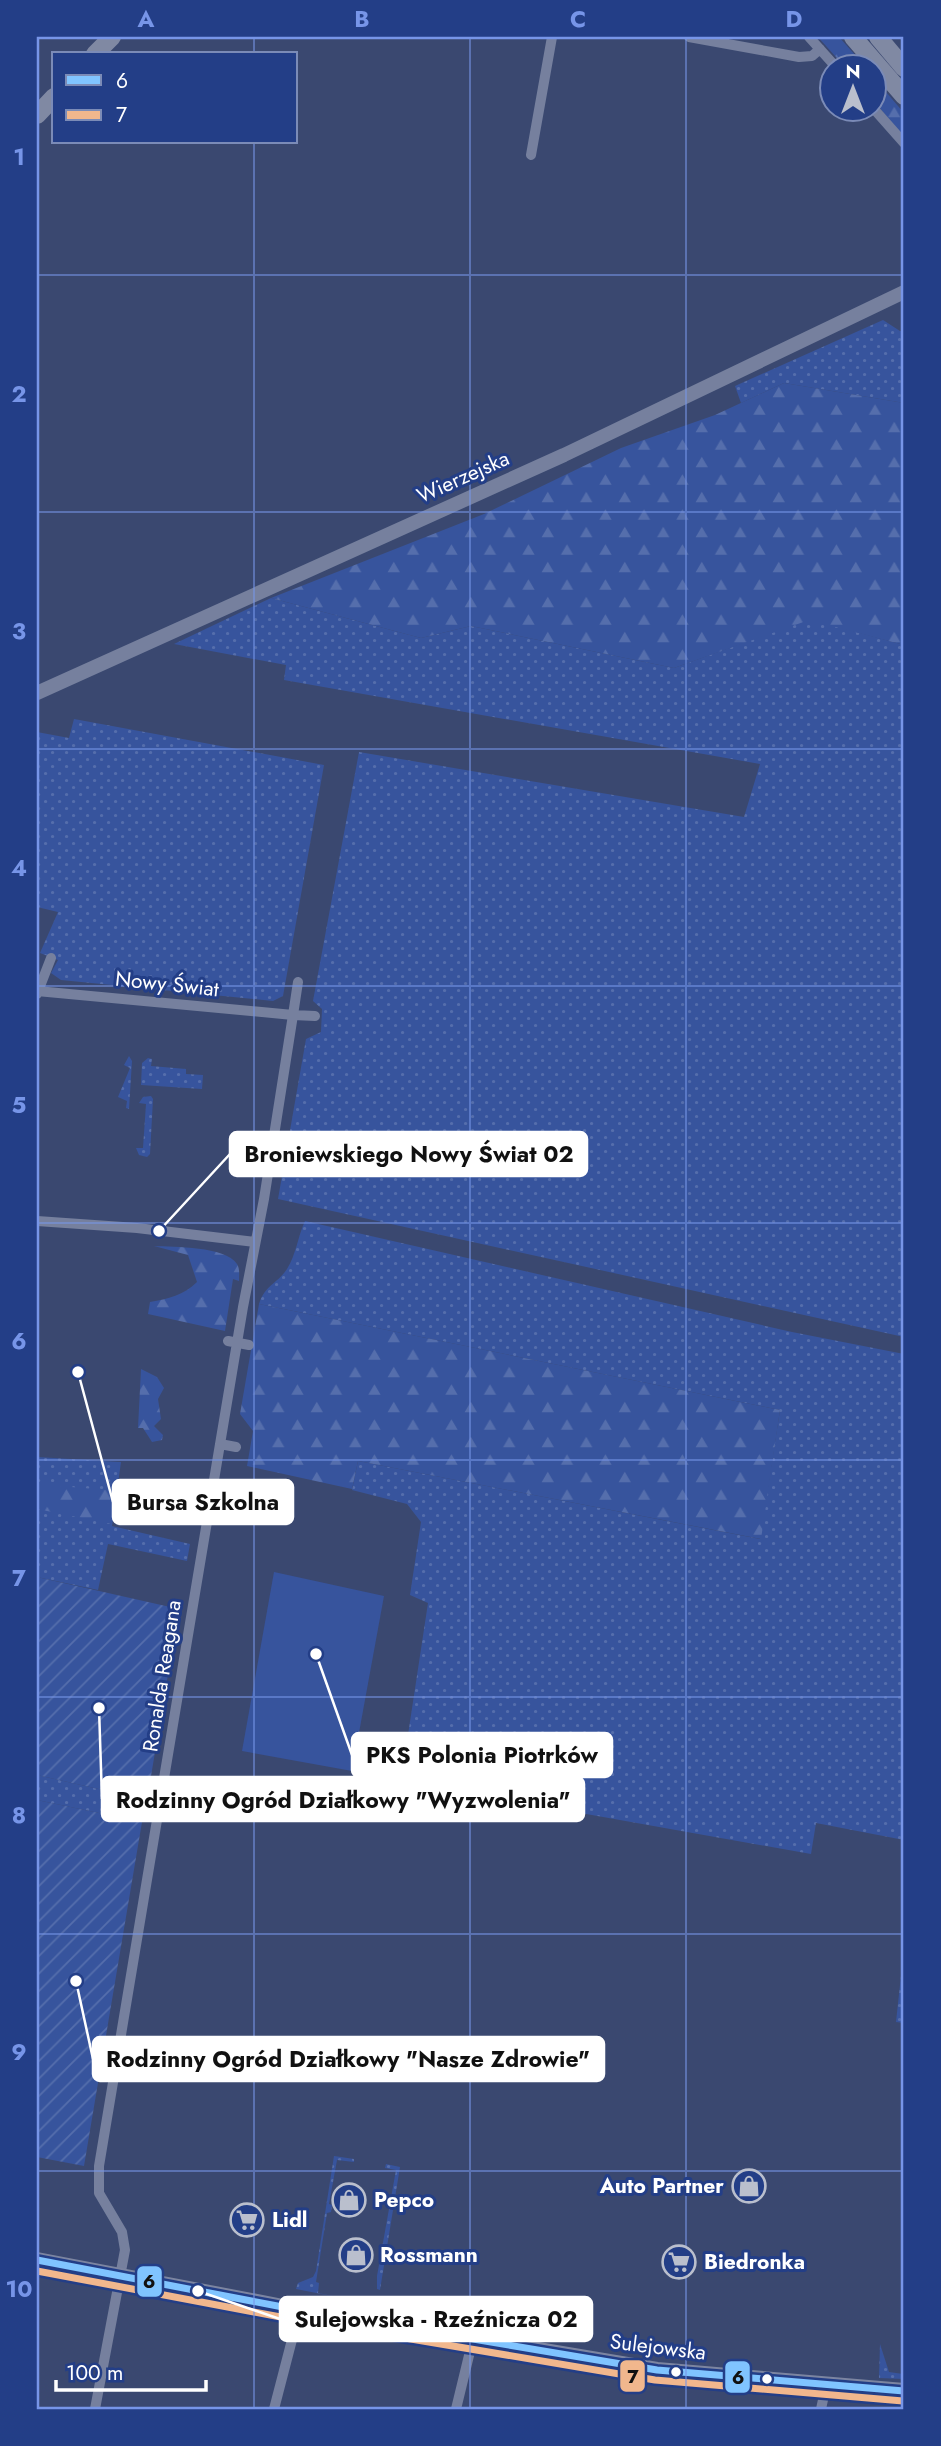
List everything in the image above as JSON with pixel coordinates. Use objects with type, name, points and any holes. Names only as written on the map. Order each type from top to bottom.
[{"type":"main road","points":[[97,52],[112,37]]},
{"type":"main road","points":[[853,37],[904,96]]},
{"type":"main road","points":[[878,37],[904,68]]},
{"type":"main road","points":[[37,115],[52,99]]},
{"type":"main road","name":"Sulejowska","points":[[37,2260],[300,2309],[667,2371],[904,2391]]},
{"type":"street","points":[[531,155],[552,37]]},
{"type":"street","points":[[689,37],[799,57],[812,56],[820,50],[809,37]]},
{"type":"street","points":[[885,122],[904,143]]},
{"type":"street","name":"Wierzejska","points":[[37,694],[564,454],[904,292]]},
{"type":"street","points":[[37,992],[51,958]]},
{"type":"street","points":[[37,1221],[137,1228],[255,1242],[298,982]]},
{"type":"street","name":"Nowy Świat","points":[[37,992],[315,1016]]},
{"type":"street","name":"Ronalda Reagana","points":[[95,2409],[125,2243],[119,2226],[100,2196],[97,2183],[99,2166],[220,1444],[233,1342],[255,1242]]},
{"type":"street","points":[[233,1342],[249,1345]]},
{"type":"street","points":[[220,1444],[236,1447]]},
{"type":"street","points":[[275,2409],[300,2309]]},
{"type":"street","points":[[456,2409],[473,2339]]},
{"type":"street","points":[[821,2409],[826,2386]]},
{"type":"green space","points":[[818,37],[839,37],[852,52],[831,52]]},
{"type":"green space","points":[[888,94],[904,113],[904,138],[888,118]]},
{"type":"green space","points":[[883,320],[904,331],[904,403],[784,383],[741,403],[735,386]]},
{"type":"green space","points":[[784,383],[904,403],[904,645],[809,620],[674,668],[471,626],[421,638],[271,598],[484,514],[621,448],[715,415]]},
{"type":"green space","points":[[271,598],[421,638],[471,626],[674,668],[809,619],[904,645],[904,1337],[278,1199],[306,1039],[321,1032],[322,1009],[313,1001],[359,752],[744,817],[760,764],[284,680],[286,665],[174,644]]},
{"type":"green space","points":[[74,719],[324,765],[283,996],[273,1001],[61,980],[51,973],[58,960],[40,953],[58,912],[37,907],[37,732],[69,738]]},
{"type":"green space","points":[[129,1056],[132,1061],[129,1109],[126,1108],[127,1101],[118,1097],[130,1068],[124,1065]]},
{"type":"green space","points":[[148,1058],[152,1059],[151,1066],[186,1069],[186,1074],[203,1075],[202,1089],[141,1085],[142,1063]]},
{"type":"green space","points":[[151,1096],[150,1154],[147,1157],[139,1155],[136,1148],[143,1148],[146,1104],[139,1103],[143,1097]]},
{"type":"green space","points":[[305,1221],[792,1332],[904,1354],[904,1840],[816,1823],[811,1854],[401,1781],[428,1603],[410,1595],[421,1522],[407,1504],[352,1490],[358,1461],[760,1539],[780,1410],[259,1304],[264,1293],[290,1264]]},
{"type":"green space","points":[[154,1246],[211,1251],[231,1258],[237,1264],[239,1281],[233,1279],[225,1331],[148,1314],[150,1302],[175,1296],[197,1282],[188,1255]]},
{"type":"green space","points":[[259,1304],[780,1410],[761,1539],[358,1461],[352,1489],[247,1466],[253,1431],[240,1414]]},
{"type":"green space","points":[[141,1369],[157,1377],[164,1388],[158,1399],[161,1419],[154,1426],[163,1435],[162,1440],[152,1442],[143,1428],[138,1428]]},
{"type":"green space","points":[[37,1457],[121,1462],[112,1526],[190,1544],[187,1561],[108,1544],[98,1590],[37,1577]]},
{"type":"green space","points":[[37,1484],[117,1491],[112,1524],[37,1509]]},
{"type":"green space","points":[[274,1572],[384,1596],[352,1771],[242,1751]]},
{"type":"green space","points":[[37,1577],[179,1609],[147,1800],[37,1775]]},
{"type":"green space","points":[[37,1775],[147,1800],[142,1822],[37,1800]]},
{"type":"green space","points":[[37,1800],[142,1822],[84,2166],[37,2157]]},
{"type":"green space","points":[[904,1948],[904,2023],[896,2022]]},
{"type":"green space","points":[[334,2156],[354,2159],[354,2162],[337,2160],[329,2204],[332,2205],[331,2212],[327,2213],[316,2282],[319,2283],[318,2293],[342,2298],[296,2289],[298,2283],[313,2277],[316,2271]]},
{"type":"green space","points":[[386,2164],[400,2167],[380,2290],[377,2289],[377,2276],[396,2170],[385,2168]]},
{"type":"green space","points":[[880,2344],[889,2372],[903,2374],[904,2369],[904,2379],[879,2378]]},
{"type":"transit line","name":"6","points":[[37,2260],[288,2308],[657,2370],[904,2391]]},
{"type":"transit line","name":"7","points":[[37,2271],[286,2318],[655,2380],[903,2401]]},
{"type":"place","name":"Broniewskiego Nowy Świat 02","points":[[159,1231]]},
{"type":"place","name":"Bursa Szkolna","points":[[78,1372]]},
{"type":"place","name":"PKS Polonia Piotrków","points":[[316,1654]]},
{"type":"place","name":"Rodzinny Ogród Działkowy \"Wyzwolenia\"","points":[[99,1708]]},
{"type":"place","name":"Rodzinny Ogród Działkowy \"Nasze Zdrowie\"","points":[[76,1981]]},
{"type":"place","name":"Auto Partner","points":[[749,2186]]},
{"type":"place","name":"Pepco","points":[[349,2200]]},
{"type":"place","name":"Lidl","points":[[247,2220]]},
{"type":"place","name":"Rossmann","points":[[356,2255]]},
{"type":"place","name":"Biedronka","points":[[679,2262]]},
{"type":"place","name":"Sulejowska - Rzeźnicza 02","points":[[198,2291]]}]
